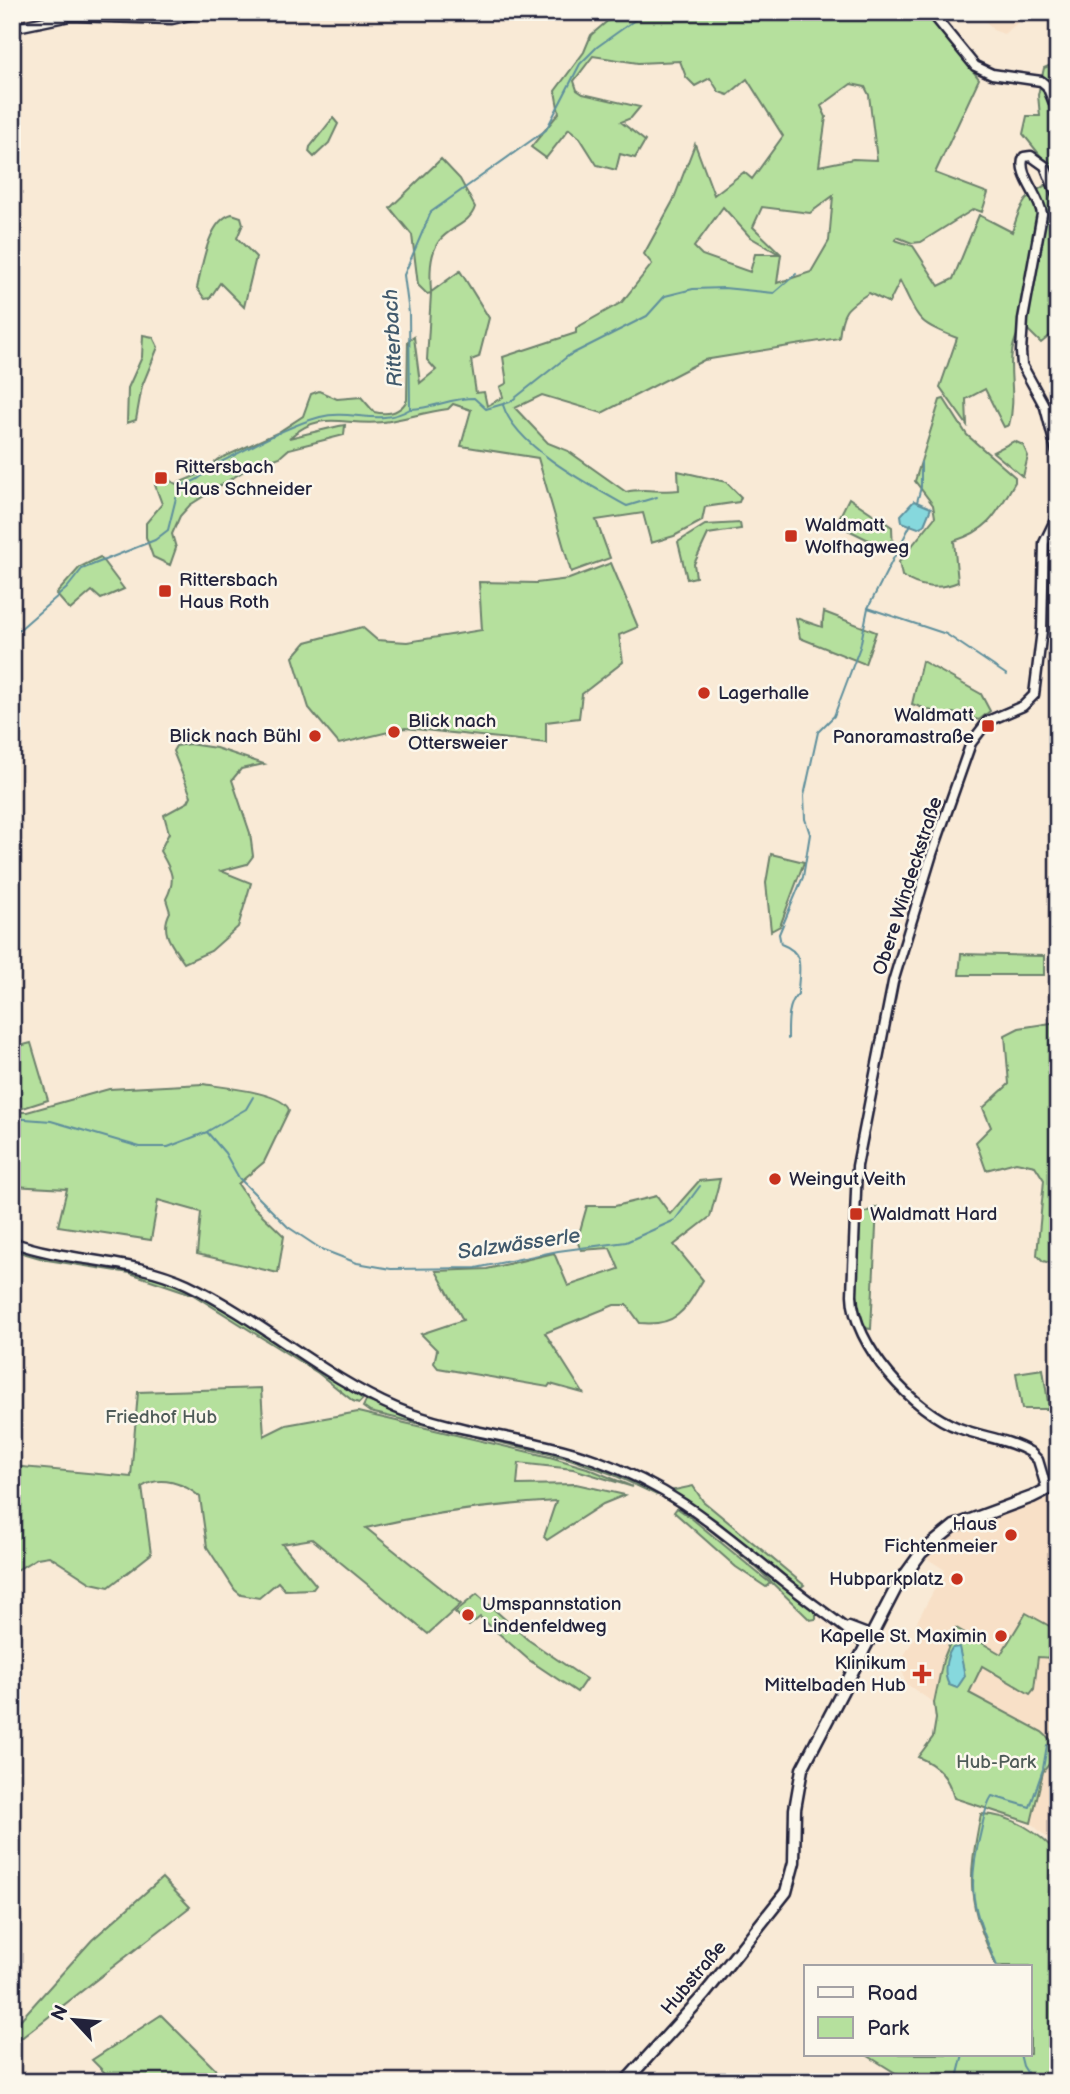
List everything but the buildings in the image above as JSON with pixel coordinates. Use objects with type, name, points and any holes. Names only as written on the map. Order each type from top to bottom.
[{"type":"main road","points":[[867,1640],[897,1586],[938,1537],[971,1518],[1058,1484]]},
{"type":"main road","name":"Hubstraße","points":[[625,2082],[704,1995],[786,1892],[794,1862],[796,1799],[803,1769],[867,1640]]},
{"type":"street","points":[[12,27],[70,16],[172,19],[203,12]]},
{"type":"street","points":[[931,12],[975,66],[992,74],[1035,78],[1047,86],[1058,113]]},
{"type":"street","points":[[1058,198],[1041,161],[1031,156],[1024,157],[1021,168],[1041,205],[1042,214],[1023,319],[1022,365],[1045,407],[1058,457]]},
{"type":"street","name":"Obere Windeckstraße","points":[[1047,1490],[1038,1460],[1030,1452],[957,1428],[911,1396],[877,1358],[852,1305],[855,1179],[893,982],[932,854],[971,743],[988,721],[1023,706],[1034,695],[1042,630],[1044,542],[1058,514]]},
{"type":"street","points":[[12,1242],[62,1256],[129,1265],[168,1276],[218,1301],[345,1381],[396,1407],[445,1424],[570,1451],[622,1471],[688,1504],[825,1613],[867,1640]]},
{"type":"shaded area","points":[[978,12],[1031,12],[1004,34],[993,30]]},
{"type":"shaded area","name":"Klinikum Mittelbaden Hub","points":[[1058,1487],[1058,1848],[1031,1823],[1043,1772],[1057,1754],[1052,1741],[1042,1732],[969,1693],[981,1666],[1030,1694],[1034,1689],[1038,1657],[1053,1658],[1001,1654],[956,1628],[943,1660],[934,1703],[905,1683],[901,1660],[921,1628],[915,1625],[945,1570],[923,1556],[949,1533]]},
{"type":"green space","points":[[618,12],[943,12],[938,26],[979,79],[935,173],[988,193],[982,212],[974,209],[921,242],[912,243],[897,237],[895,240],[913,246],[939,286],[953,279],[979,215],[1012,232],[1025,200],[1053,181],[1048,165],[1023,134],[1027,116],[1040,116],[1038,95],[1044,68],[1058,62],[1058,329],[1041,343],[1027,329],[1019,331],[1012,354],[1012,413],[1009,425],[1004,427],[985,389],[966,399],[967,425],[940,387],[957,338],[933,328],[920,318],[900,281],[889,303],[869,293],[850,307],[843,316],[839,338],[704,360],[602,413],[542,395],[515,408],[548,443],[568,451],[626,492],[679,490],[678,471],[726,482],[741,497],[739,502],[705,507],[702,521],[674,536],[651,543],[643,513],[596,520],[610,558],[571,572],[538,458],[461,446],[471,410],[453,404],[448,409],[383,422],[324,421],[301,429],[289,438],[345,425],[344,435],[289,449],[280,457],[247,469],[190,505],[180,516],[172,534],[176,548],[170,565],[153,557],[146,537],[146,523],[162,504],[155,485],[164,477],[176,484],[200,474],[219,459],[277,433],[303,416],[311,394],[319,391],[337,399],[361,397],[374,412],[388,413],[397,410],[407,400],[408,341],[414,337],[420,383],[436,370],[427,360],[431,293],[427,294],[418,285],[412,235],[390,208],[441,159],[460,179],[475,207],[469,218],[439,241],[433,253],[431,292],[460,271],[489,318],[479,357],[471,360],[476,393],[484,392],[487,406],[503,397],[500,387],[507,383],[503,357],[576,333],[576,328],[622,302],[652,264],[644,254],[673,201],[695,144],[714,195],[744,172],[752,179],[783,136],[747,79],[728,95],[719,92],[710,78],[695,86],[686,77],[680,61],[638,63],[593,56],[574,81],[577,90],[583,94],[640,107],[631,118],[621,122],[645,141],[635,158],[620,154],[616,170],[597,165],[580,138],[569,129],[546,158],[531,147],[559,113],[555,91],[584,52],[591,35]],"holes":[[[851,84],[865,87],[869,95],[877,160],[853,159],[819,166],[826,117],[821,106]],[[833,196],[829,241],[811,272],[777,283],[781,254],[753,227],[762,207],[810,213]],[[723,207],[750,237],[779,254],[755,254],[750,272],[702,255],[694,247]]]},
{"type":"green space","points":[[333,118],[338,124],[329,143],[314,157],[309,152],[310,147]]},
{"type":"green space","points":[[232,214],[241,217],[243,224],[237,238],[256,257],[244,307],[220,283],[210,298],[205,299],[197,288],[207,245],[217,225]]},
{"type":"green space","points":[[143,335],[153,337],[158,347],[142,386],[136,420],[127,423],[128,388],[142,357]]},
{"type":"green space","points":[[944,399],[967,435],[1015,477],[1015,482],[997,512],[985,525],[954,541],[958,582],[929,586],[902,576],[899,562],[935,517],[933,505],[915,481],[940,400]]},
{"type":"green space","points":[[1014,441],[1023,445],[1028,456],[1023,477],[993,452]]},
{"type":"green space","points":[[849,498],[892,527],[893,552],[836,524]]},
{"type":"green space","points":[[740,523],[741,529],[708,534],[694,564],[696,577],[687,579],[678,542],[705,525]]},
{"type":"green space","points":[[100,557],[124,589],[101,599],[92,591],[70,610],[56,594],[80,567]]},
{"type":"green space","points":[[611,563],[638,627],[619,635],[623,662],[582,694],[579,718],[546,722],[546,743],[405,728],[339,744],[309,708],[293,657],[306,642],[362,627],[377,640],[407,642],[482,630],[479,582],[536,583],[569,579]]},
{"type":"green space","points":[[824,612],[876,632],[865,664],[800,638],[796,618],[822,627]]},
{"type":"green space","points":[[922,661],[981,694],[990,711],[979,720],[953,713],[946,716],[912,704]]},
{"type":"green space","points":[[189,744],[216,748],[264,764],[241,769],[232,780],[250,833],[253,856],[247,864],[221,871],[251,883],[238,927],[211,951],[184,963],[167,933],[170,912],[166,899],[172,880],[170,869],[160,851],[169,833],[164,815],[188,802],[191,796],[173,751],[176,746]]},
{"type":"green space","points":[[771,854],[804,862],[780,926],[771,931],[766,883]]},
{"type":"green space","points":[[961,954],[1044,956],[1044,975],[959,975]]},
{"type":"green space","points":[[1058,1022],[1058,1265],[1043,1261],[1037,1255],[1044,1180],[1035,1166],[1016,1162],[986,1170],[976,1142],[991,1127],[983,1108],[1009,1084],[1005,1035],[1019,1028]]},
{"type":"green space","points":[[31,1043],[48,1100],[23,1108],[12,1108],[12,1048]]},
{"type":"green space","points":[[203,1084],[264,1095],[276,1099],[289,1110],[264,1162],[238,1184],[253,1206],[284,1236],[278,1273],[197,1254],[201,1212],[158,1200],[151,1240],[58,1226],[67,1189],[12,1186],[12,1112],[27,1112],[109,1089]]},
{"type":"green space","points":[[720,1179],[710,1217],[674,1245],[703,1280],[679,1314],[663,1322],[640,1323],[627,1305],[614,1305],[545,1333],[583,1393],[550,1384],[548,1387],[438,1368],[434,1363],[437,1350],[421,1334],[463,1320],[436,1271],[487,1269],[554,1253],[568,1286],[619,1269],[610,1248],[581,1250],[577,1241],[587,1206],[615,1206],[657,1196],[670,1214],[699,1181]]},
{"type":"green space","points":[[877,1207],[871,1329],[865,1328],[856,1302],[859,1215]]},
{"type":"green space","points":[[12,1246],[59,1258],[127,1269],[180,1285],[222,1307],[363,1399],[359,1403],[353,1401],[318,1373],[192,1294],[130,1273],[47,1260],[12,1250]]},
{"type":"green space","points":[[1043,1369],[1049,1409],[1022,1409],[1016,1373]]},
{"type":"green space","name":"Friedhof Hub","points":[[261,1388],[264,1436],[286,1425],[358,1412],[550,1457],[587,1468],[633,1487],[573,1469],[519,1463],[517,1485],[576,1484],[625,1495],[603,1504],[547,1540],[544,1537],[556,1501],[460,1510],[366,1528],[461,1604],[428,1634],[312,1539],[282,1544],[316,1585],[313,1589],[285,1590],[278,1582],[259,1598],[241,1595],[207,1547],[200,1497],[172,1482],[157,1481],[142,1487],[151,1554],[109,1587],[91,1583],[49,1556],[37,1558],[12,1573],[12,1466],[131,1477],[138,1392]]},
{"type":"green space","points":[[366,1401],[582,1459],[660,1493],[657,1495],[612,1474],[570,1459],[370,1412],[363,1407]]},
{"type":"green space","points":[[693,1486],[703,1501],[804,1585],[799,1589],[716,1520],[670,1491]]},
{"type":"green space","points":[[668,1496],[816,1610],[816,1619],[810,1620],[759,1570],[688,1512],[665,1499]]},
{"type":"green space","points":[[677,1508],[770,1583],[766,1587],[736,1567],[674,1512]]},
{"type":"green space","points":[[477,1594],[527,1639],[586,1679],[577,1692],[529,1660],[480,1617],[469,1626],[455,1612]]},
{"type":"green space","name":"Hub-Park","points":[[1026,1613],[1053,1628],[1053,1658],[1038,1657],[1034,1689],[1030,1694],[982,1666],[969,1693],[1042,1732],[1052,1741],[1057,1754],[1043,1772],[1031,1823],[954,1798],[942,1773],[918,1757],[933,1737],[936,1719],[934,1703],[943,1660],[956,1628],[1001,1654]]},
{"type":"green space","points":[[981,1814],[1004,1817],[1024,1826],[1042,1838],[1058,1854],[1058,2082],[910,2082],[868,2056],[1032,2056],[1032,1965],[996,1965],[975,1908],[972,1892],[973,1858]]},
{"type":"green space","points":[[162,1878],[190,1907],[15,2043],[12,2029],[92,1940]]},
{"type":"green space","points":[[161,2015],[228,2082],[114,2082],[92,2060]]},
{"type":"water","points":[[914,501],[931,508],[924,525],[918,528],[902,522],[901,515]]},
{"type":"water","points":[[959,1647],[965,1676],[957,1688],[949,1685],[946,1666],[952,1648]]},
{"type":"waterway","name":"Ritterbach","points":[[181,490],[185,484],[196,480],[221,462],[308,421],[332,415],[388,417],[410,409],[409,313],[404,275],[431,212],[546,130],[580,64],[597,47],[646,12]]},
{"type":"waterway","points":[[411,409],[466,398],[474,398],[486,409],[510,402],[568,356],[647,316],[665,296],[693,289],[724,288],[774,293],[796,274]]},
{"type":"waterway","points":[[503,405],[511,421],[538,450],[593,487],[627,506],[657,497]]},
{"type":"waterway","name":"Salzwässerle","points":[[917,502],[921,487],[921,462]]},
{"type":"waterway","points":[[12,636],[67,588],[82,569],[155,540],[168,530],[176,498]]},
{"type":"waterway","name":"Salzwässerle","points":[[788,1039],[790,1009],[798,994],[799,964],[795,953],[781,944],[779,934],[803,877],[810,834],[805,819],[804,796],[818,732],[834,716],[860,647],[868,608],[911,524]]},
{"type":"waterway","name":"Salzwässerle","points":[[868,608],[946,634],[1007,675]]},
{"type":"waterway","name":"Salzwässerle","points":[[208,1131],[246,1109],[253,1097]]},
{"type":"waterway","name":"Salzwässerle","points":[[12,1118],[51,1121],[140,1147],[168,1147],[207,1132],[225,1153],[239,1178],[288,1227],[321,1249],[357,1263],[391,1269],[476,1268],[558,1251],[626,1242],[675,1220],[700,1186]]},
{"type":"waterway","points":[[997,1965],[974,1901],[976,1853],[984,1817],[992,1796],[1030,1807],[1043,1769],[1047,1745]]},
{"type":"waterway","points":[[956,2082],[962,2056]]},
{"type":"waterway","points":[[1020,2056],[1033,2082]]},
{"type":"place","name":"Rittersbach Haus Schneider","points":[[161,478]]},
{"type":"place","name":"Waldmatt Wolfhagweg","points":[[791,536]]},
{"type":"place","name":"Rittersbach Haus Roth","points":[[165,591]]},
{"type":"place","name":"Lagerhalle","points":[[704,693]]},
{"type":"place","name":"Waldmatt Panoramastraße","points":[[988,726]]},
{"type":"place","name":"Blick nach Ottersweier","points":[[394,732]]},
{"type":"place","name":"Blick nach Bühl","points":[[315,736]]},
{"type":"place","name":"Weingut Veith","points":[[775,1179]]},
{"type":"place","name":"Waldmatt Hard","points":[[856,1214]]},
{"type":"place","name":"Haus Fichtenmeier","points":[[1011,1535]]},
{"type":"place","name":"Hubparkplatz","points":[[957,1579]]},
{"type":"place","name":"Umspannstation Lindenfeldweg","points":[[468,1615]]},
{"type":"place","name":"Kapelle St. Maximin","points":[[1001,1636]]},
{"type":"place","name":"Klinikum Mittelbaden Hub","points":[[922,1674]]}]
